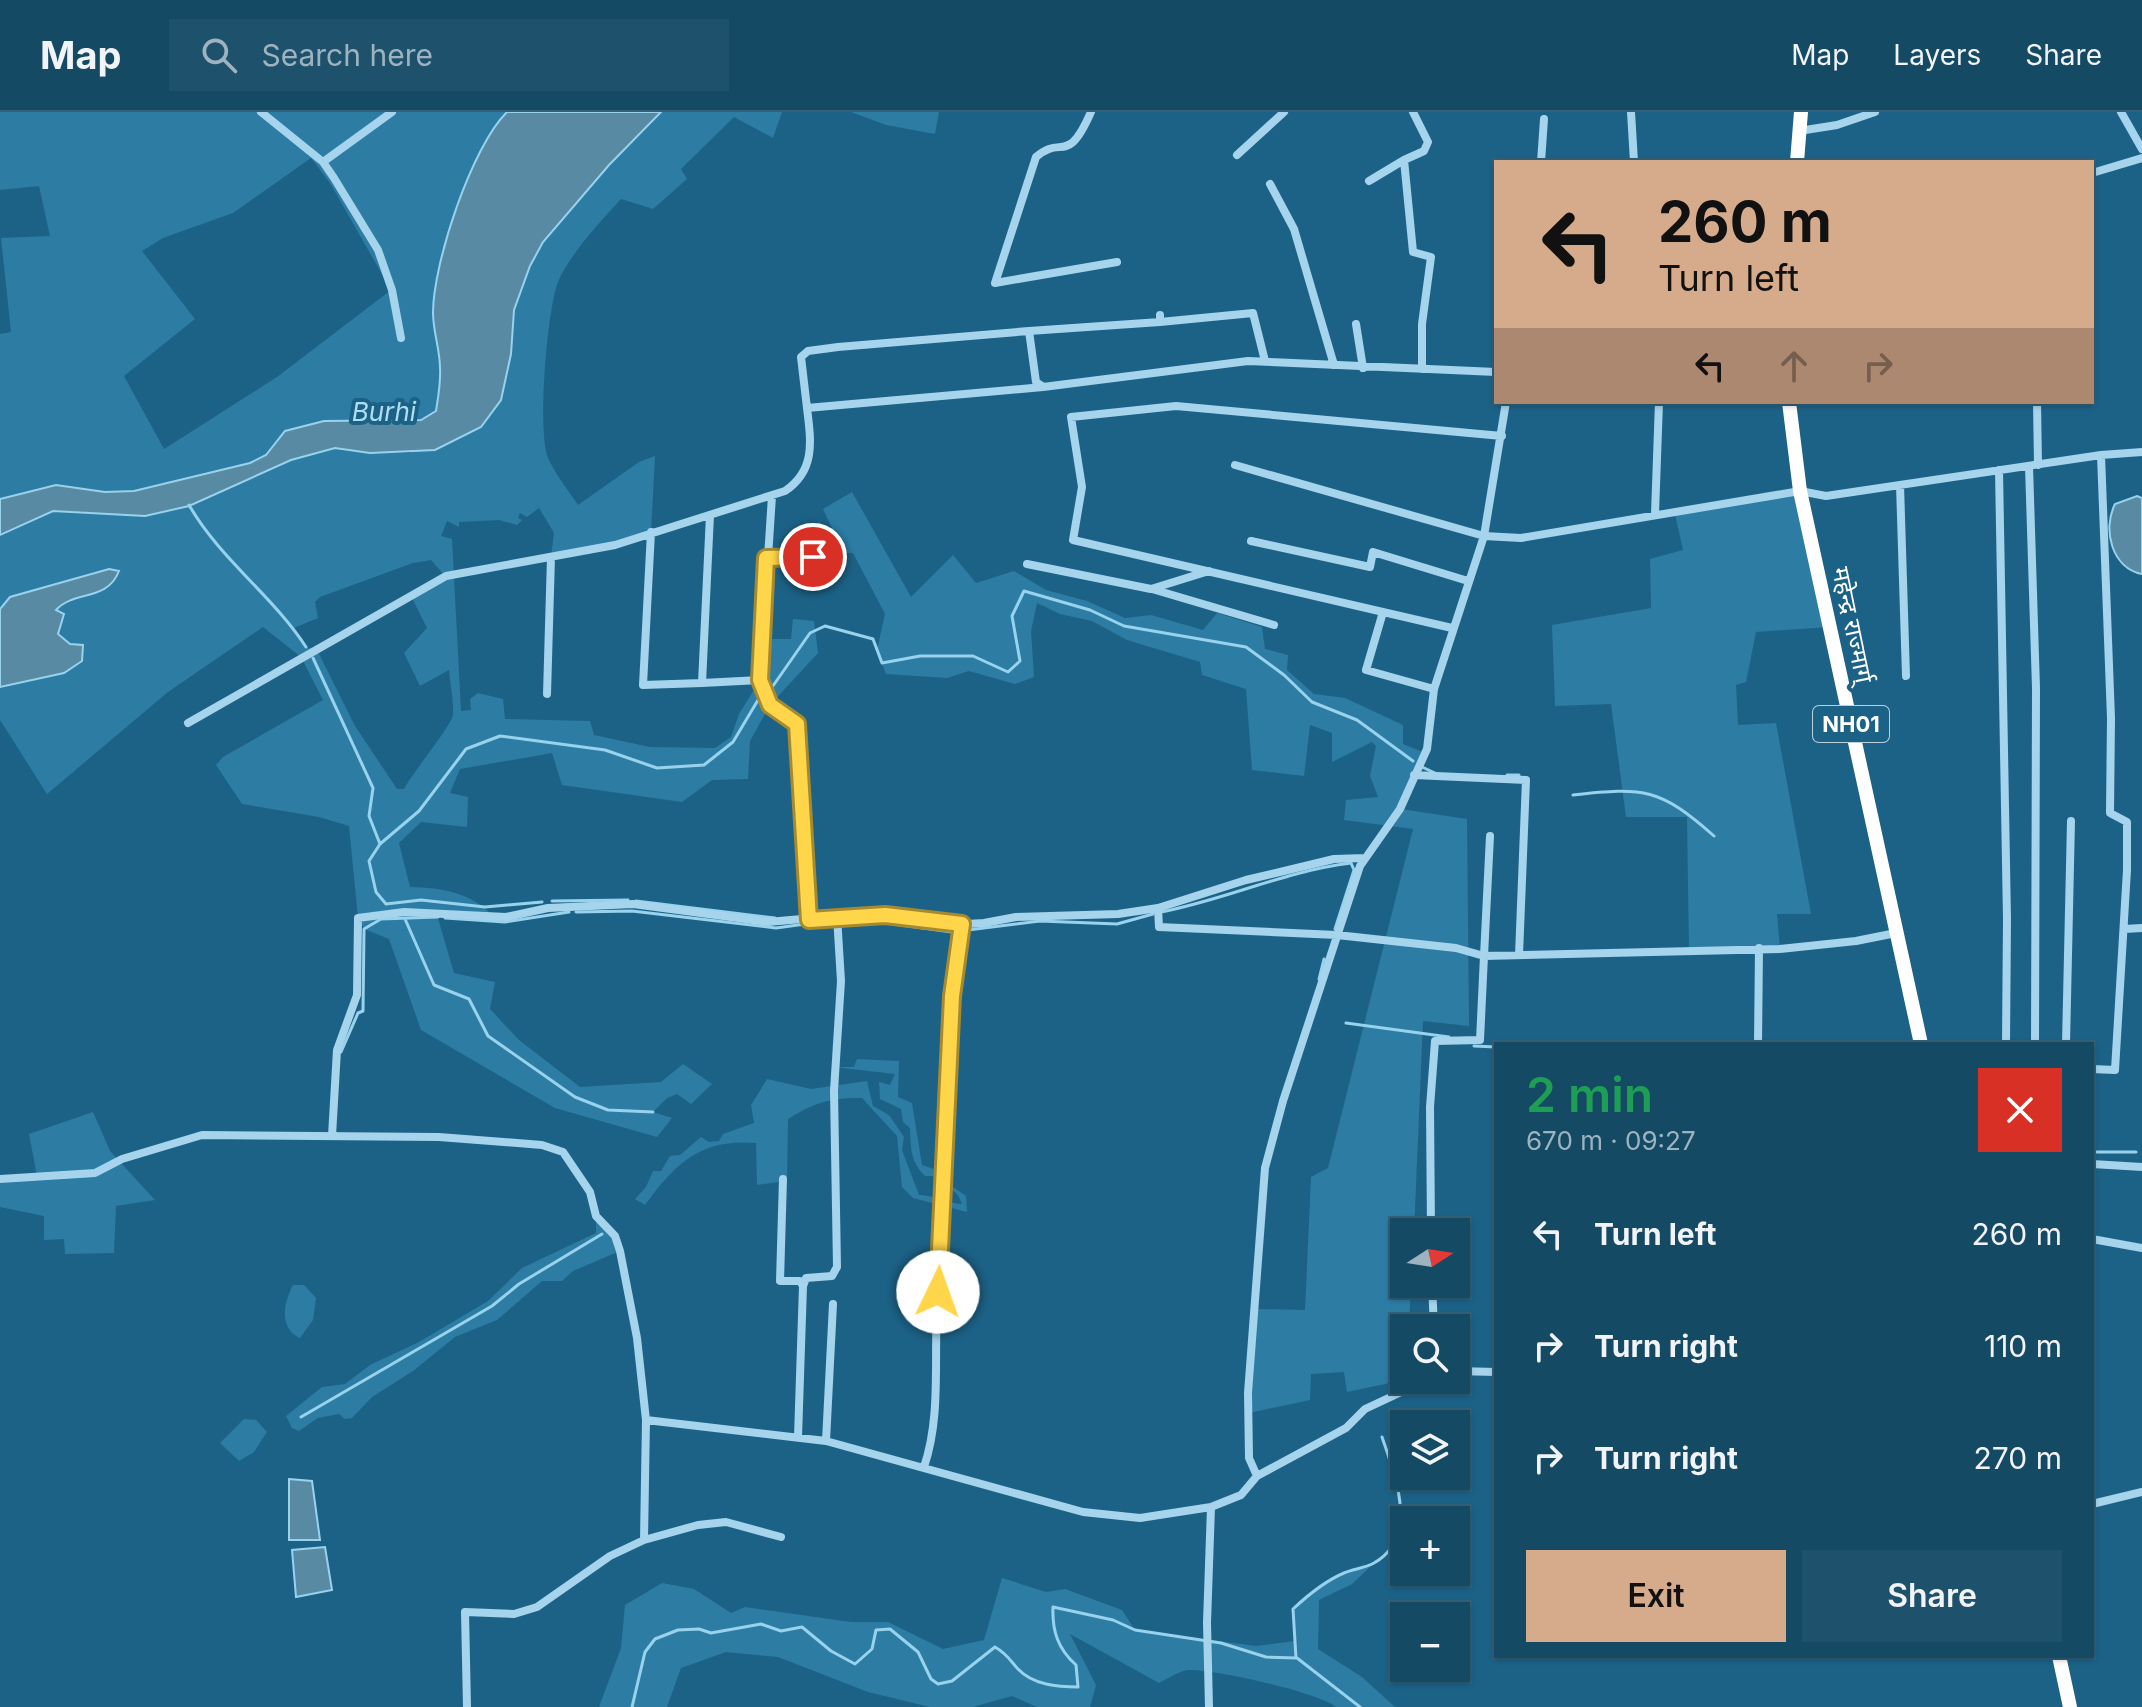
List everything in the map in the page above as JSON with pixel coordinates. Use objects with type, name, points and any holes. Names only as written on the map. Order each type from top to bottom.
[{"type":"highway","points":[[1797,160],[1801,112]]},
{"type":"highway","name":"महेन्द्र राज्मार्ग्","points":[[1789,404],[1800,491],[1921,1042]]},
{"type":"highway","points":[[2059,1658],[2070,1707]]},
{"type":"street","points":[[261,112],[323,162],[378,250],[392,290],[401,338]]},
{"type":"street","points":[[323,162],[392,112]]},
{"type":"street","points":[[1091,112],[1079,139],[1069,148],[1043,151],[1036,157],[995,283],[1117,262]]},
{"type":"street","points":[[1237,155],[1284,112]]},
{"type":"street","points":[[1369,181],[1428,147],[1413,112]]},
{"type":"street","points":[[1631,112],[1634,160]]},
{"type":"street","points":[[1799,132],[1837,125],[1875,112]]},
{"type":"street","points":[[2121,112],[2142,149]]},
{"type":"street","points":[[1541,160],[1544,119]]},
{"type":"street","points":[[2094,172],[2142,158]]},
{"type":"street","points":[[1404,160],[1413,252],[1431,257],[1422,324],[1422,369]]},
{"type":"street","points":[[1270,184],[1294,229],[1334,365]]},
{"type":"street","points":[[188,723],[446,576],[615,545],[772,496],[793,486],[811,460],[801,357],[808,351],[1253,313],[1265,361]]},
{"type":"street","points":[[1356,324],[1363,368]]},
{"type":"street","points":[[1029,331],[1036,382],[1043,387]]},
{"type":"street","points":[[807,408],[1043,387],[1265,361],[1494,372]]},
{"type":"street","points":[[1257,1476],[1249,1458],[1248,1393],[1265,1168],[1364,858],[1400,809],[1427,749],[1434,689],[1484,536],[1506,404]]},
{"type":"street","points":[[1655,514],[1659,404]]},
{"type":"street","points":[[2035,1042],[2034,465],[2037,404]]},
{"type":"street","points":[[1452,628],[1073,540],[1082,487],[1071,417],[1176,406],[1502,436]]},
{"type":"street","points":[[1235,465],[1484,536],[1521,538],[1800,491],[1826,496],[2101,455],[2142,452]]},
{"type":"street","points":[[2094,1069],[2115,1070],[2127,822],[2110,813],[2111,718],[2101,455]]},
{"type":"street","points":[[1999,470],[2007,919],[2006,1042]]},
{"type":"street","points":[[1900,485],[1906,676]]},
{"type":"street","points":[[772,496],[760,680],[770,705],[797,724],[809,920]]},
{"type":"street","points":[[702,683],[710,515]]},
{"type":"street","points":[[651,532],[643,685],[760,680]]},
{"type":"street","points":[[1251,541],[1370,567],[1373,552],[1468,581]]},
{"type":"street","points":[[766,558],[836,555]]},
{"type":"street","points":[[547,694],[551,557]]},
{"type":"street","points":[[1027,564],[1151,589],[1274,625]]},
{"type":"street","points":[[1151,589],[1210,570]]},
{"type":"street","points":[[1383,612],[1366,670],[1434,689]]},
{"type":"street","points":[[1414,775],[1526,780],[1519,955]]},
{"type":"street","points":[[2066,1042],[2071,821]]},
{"type":"street","points":[[1431,1218],[1430,1107],[1435,1041],[1480,1040],[1490,836]]},
{"type":"street","points":[[332,1136],[337,1050],[357,995],[358,918],[404,912],[506,917],[548,908],[633,904],[768,922],[885,915],[962,924],[1040,915],[1118,914],[1158,908],[1246,880],[1334,859],[1364,858]]},
{"type":"street","points":[[1158,908],[1159,927],[1337,935],[1456,948],[1484,956],[1828,945],[1896,933]]},
{"type":"street","points":[[798,1437],[803,1286],[806,1278],[832,1276],[837,1267],[834,1091],[841,981],[837,916]]},
{"type":"street","points":[[924,1467],[935,1435],[936,1338],[952,996],[962,924]]},
{"type":"street","points":[[2124,929],[2142,928]]},
{"type":"street","points":[[1758,1042],[1759,948]]},
{"type":"street","points":[[0,1179],[95,1173],[145,1150],[202,1135],[439,1137],[542,1145],[563,1152],[590,1192],[596,1216],[615,1236],[620,1251],[635,1324],[646,1420],[644,1540]]},
{"type":"street","points":[[2094,1164],[2142,1167]]},
{"type":"street","points":[[783,1179],[780,1281],[800,1281],[803,1286]]},
{"type":"street","points":[[2094,1239],[2142,1248]]},
{"type":"street","points":[[826,1441],[833,1304]]},
{"type":"street","points":[[1470,1371],[1494,1372]]},
{"type":"street","points":[[646,1420],[826,1441],[1083,1512],[1140,1518],[1211,1507],[1241,1495],[1257,1476],[1346,1428],[1365,1409],[1397,1394]]},
{"type":"street","points":[[2094,1504],[2142,1492]]},
{"type":"street","points":[[1209,1707],[1207,1623],[1211,1507]]},
{"type":"street","points":[[467,1707],[465,1612],[514,1614],[537,1607],[610,1556],[644,1540],[698,1525],[726,1522],[781,1537]]},
{"type":"shaded area","points":[[0,112],[507,112],[494,128],[468,177],[440,265],[433,313],[440,368],[436,411],[421,420],[285,431],[266,455],[250,463],[134,491],[105,492],[56,485],[0,499],[0,334],[11,332],[1,238],[50,236],[39,186],[0,190]],"holes":[[[311,158],[330,183],[391,290],[277,377],[164,449],[124,376],[195,319],[142,251],[163,238],[233,213]]]},
{"type":"shaded area","points":[[507,112],[661,112],[609,165],[543,242],[530,266],[514,310],[511,354],[501,400],[481,427],[435,450],[370,453],[335,448],[291,460],[189,506],[145,516],[53,511],[0,535],[0,499],[56,485],[105,492],[134,491],[250,463],[266,455],[285,431],[324,421],[421,420],[436,411],[440,373],[433,313],[440,265],[468,177],[494,128]]},
{"type":"shaded area","points":[[661,112],[782,112],[773,138],[734,117],[681,169],[687,179],[653,209],[621,199],[586,239],[558,282],[550,318],[543,398],[548,458],[578,505],[639,462],[655,456],[651,532],[627,541],[551,557],[554,533],[539,508],[527,517],[520,513],[518,518],[522,520],[517,525],[499,520],[459,522],[459,527],[447,521],[441,536],[452,539],[461,711],[471,710],[470,699],[478,693],[503,699],[505,719],[590,721],[594,735],[650,747],[715,748],[731,737],[739,714],[760,680],[762,639],[791,639],[793,619],[814,621],[818,653],[770,705],[750,741],[748,779],[712,780],[682,802],[562,785],[552,753],[460,769],[450,793],[468,797],[467,827],[421,822],[399,843],[410,887],[455,893],[476,902],[494,917],[437,915],[454,973],[495,982],[490,1009],[519,1040],[580,1087],[661,1082],[683,1064],[712,1084],[691,1104],[677,1094],[667,1098],[653,1112],[672,1118],[657,1137],[555,1108],[421,1030],[389,939],[364,929],[358,918],[349,826],[319,817],[242,804],[216,765],[223,757],[323,700],[301,657],[263,627],[168,692],[47,794],[0,720],[0,535],[53,511],[145,516],[189,506],[291,460],[335,448],[409,453],[511,354],[514,310],[522,282],[536,255],[573,203]],"holes":[[[431,560],[445,576],[411,596],[427,628],[404,653],[420,686],[449,670],[453,715],[404,789],[397,789],[355,726],[317,650],[306,647],[294,628],[318,618],[315,602],[320,597],[413,563]]]},
{"type":"shaded area","points":[[851,112],[939,112],[935,134],[886,125]]},
{"type":"shaded area","points":[[1800,491],[1829,627],[1756,632],[1746,682],[1736,685],[1738,725],[1776,723],[1811,914],[1777,914],[1780,949],[1689,951],[1687,817],[1626,817],[1611,704],[1555,706],[1552,625],[1651,608],[1650,559],[1683,550],[1674,510]]},
{"type":"shaded area","points":[[852,492],[911,597],[953,555],[976,583],[1014,571],[1046,590],[1087,601],[1125,618],[1151,615],[1203,630],[1217,613],[1262,627],[1265,649],[1288,655],[1287,670],[1314,694],[1345,698],[1403,725],[1403,744],[1425,753],[1401,809],[1467,819],[1469,1026],[1423,1021],[1415,1218],[1390,1218],[1390,1298],[1410,1298],[1410,1314],[1390,1314],[1390,1383],[1347,1392],[1344,1372],[1311,1374],[1310,1400],[1249,1413],[1254,1309],[1305,1310],[1311,1177],[1328,1168],[1413,829],[1344,820],[1346,800],[1378,797],[1370,776],[1376,746],[1372,742],[1332,762],[1332,733],[1310,725],[1304,776],[1252,770],[1246,689],[1202,675],[1200,662],[1127,640],[1092,621],[1060,614],[1037,603],[1031,631],[1034,677],[1015,684],[969,671],[947,678],[886,674],[877,650],[885,614],[853,553],[844,553],[823,509]]},
{"type":"shaded area","points":[[2137,496],[2142,498],[2142,574],[2123,564],[2110,536],[2111,514],[2115,504]]},
{"type":"shaded area","points":[[109,569],[119,571],[107,587],[63,604],[56,610],[64,614],[58,634],[70,644],[83,645],[82,661],[64,673],[0,687],[0,609],[10,597]]},
{"type":"shaded area","points":[[857,1059],[899,1061],[898,1097],[912,1103],[922,1165],[945,1173],[949,1184],[966,1196],[967,1212],[913,1198],[902,1187],[897,1136],[862,1098],[823,1102],[788,1119],[787,1181],[757,1185],[756,1143],[719,1145],[704,1150],[679,1166],[645,1205],[635,1199],[646,1187],[653,1171],[661,1171],[670,1156],[680,1155],[701,1137],[709,1142],[719,1141],[723,1134],[754,1123],[751,1105],[767,1079],[811,1089],[867,1081],[873,1106],[889,1115],[904,1137],[902,1150],[919,1195],[962,1204],[953,1191],[938,1187],[936,1176],[925,1176],[916,1165],[910,1128],[903,1122],[901,1109],[880,1099],[879,1082],[890,1085],[895,1074],[834,1067],[854,1067]]},
{"type":"shaded area","points":[[93,1112],[110,1151],[155,1200],[116,1206],[114,1253],[65,1254],[64,1239],[44,1240],[44,1216],[0,1207],[0,1179],[37,1176],[29,1134]]},
{"type":"shaded area","points":[[596,1216],[620,1251],[573,1271],[562,1281],[542,1281],[497,1320],[455,1337],[413,1371],[372,1397],[352,1418],[345,1419],[339,1414],[318,1418],[299,1431],[292,1428],[286,1416],[322,1387],[345,1384],[370,1365],[419,1342],[488,1301],[522,1268],[596,1233]]},
{"type":"shaded area","points":[[293,1285],[304,1285],[316,1298],[313,1320],[300,1338],[288,1328],[285,1314]]},
{"type":"shaded area","points":[[244,1419],[256,1420],[267,1432],[254,1452],[239,1461],[220,1443]]},
{"type":"shaded area","points":[[289,1479],[312,1481],[320,1540],[289,1540]]},
{"type":"shaded area","points":[[325,1547],[332,1590],[296,1597],[292,1550]]},
{"type":"shaded area","points":[[1372,1565],[1352,1584],[1319,1600],[1318,1649],[1362,1677],[1395,1707],[1336,1707],[1288,1689],[1200,1670],[1177,1673],[1159,1683],[1070,1634],[1096,1685],[1090,1707],[1037,1707],[1012,1696],[973,1707],[930,1707],[868,1692],[778,1657],[726,1652],[681,1668],[667,1707],[599,1707],[621,1648],[625,1605],[662,1583],[694,1589],[731,1613],[745,1607],[851,1622],[888,1622],[943,1649],[984,1640],[1002,1578],[1046,1592],[1065,1589],[1122,1610],[1135,1630],[1256,1646],[1295,1641],[1293,1609],[1330,1582]]},
{"type":"waterway","points":[[189,505],[216,543],[293,628],[306,647]]},
{"type":"waterway","points":[[768,693],[810,633],[825,626],[873,639],[882,663],[920,656],[973,656],[1008,672],[1020,661],[1012,616],[1024,591],[1090,610],[1124,626],[1246,647],[1284,675],[1312,702],[1357,720],[1413,761]]},
{"type":"waterway","points":[[313,658],[373,788],[369,816],[380,844],[419,811],[466,749],[500,736],[605,750],[657,768],[704,765],[733,742],[758,700]]},
{"type":"waterway","points":[[1422,767],[1435,773]]},
{"type":"waterway","points":[[1507,775],[1519,775]]},
{"type":"waterway","points":[[1573,795],[1617,791],[1650,794],[1679,808],[1714,836]]},
{"type":"waterway","points":[[380,844],[369,861],[376,892],[386,904],[421,900],[485,907],[542,902]]},
{"type":"waterway","points":[[1161,912],[1302,872],[1351,863],[1354,870],[1335,929]]},
{"type":"waterway","points":[[552,901],[628,900]]},
{"type":"waterway","points":[[636,901],[775,918]]},
{"type":"waterway","points":[[576,912],[632,911],[776,928],[849,918],[952,932],[1040,921],[1117,924],[1153,914]]},
{"type":"waterway","points":[[445,918],[505,922],[569,912]]},
{"type":"waterway","points":[[341,1052],[358,1013],[363,1011],[364,929],[381,919],[438,917]]},
{"type":"waterway","points":[[405,919],[434,985],[469,999],[488,1036],[575,1097],[608,1110],[653,1112]]},
{"type":"waterway","points":[[1319,979],[1324,959]]},
{"type":"waterway","points":[[1346,1023],[1449,1037]]},
{"type":"waterway","points":[[1474,1046],[1494,1047]]},
{"type":"waterway","points":[[2094,1152],[2136,1152]]},
{"type":"waterway","points":[[301,1417],[492,1306],[519,1284],[602,1234]]},
{"type":"waterway","points":[[632,1707],[645,1652],[655,1639],[678,1630],[699,1629],[711,1633],[761,1624],[781,1631],[802,1627],[831,1651],[855,1664],[872,1649],[876,1630],[890,1629],[918,1652],[931,1679],[938,1684],[952,1681],[995,1647],[1031,1679],[1054,1686],[1078,1687],[1076,1665],[1057,1639],[1053,1607],[1113,1620],[1135,1630],[1221,1643],[1266,1657],[1296,1658],[1293,1609],[1330,1580],[1374,1563],[1388,1552],[1396,1538],[1400,1504],[1382,1437]]},
{"type":"waterway","points":[[1297,1658],[1360,1707]]},
{"type":"route","points":[[813,557],[766,558],[760,680],[770,705],[797,724],[809,920],[847,915],[885,915],[962,924],[952,996],[938,1292]]},
{"type":"water label","name":"Burhi","points":[[384,412]]}]
